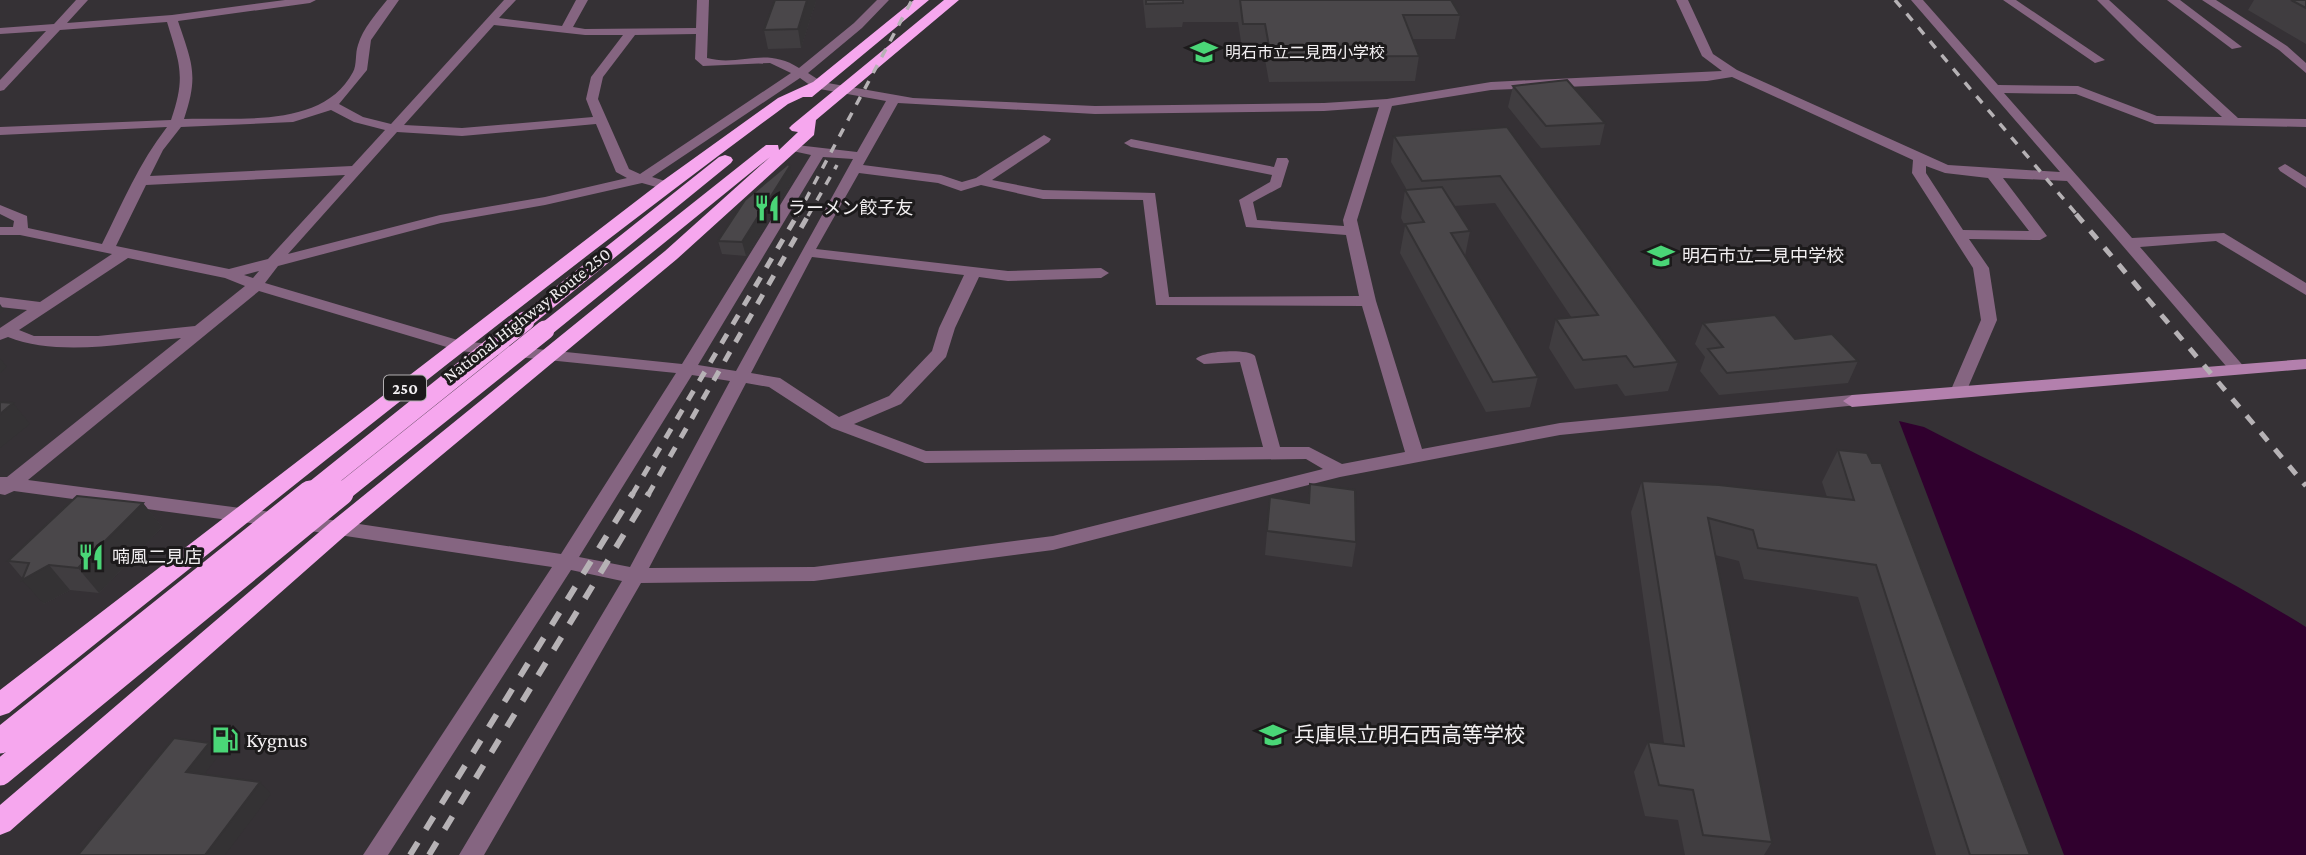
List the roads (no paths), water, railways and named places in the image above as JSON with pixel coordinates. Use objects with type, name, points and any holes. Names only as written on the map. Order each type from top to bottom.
[{"type":"highway","name":"National Highway Route 250","points":[[0,773],[420,428],[535,326],[922,0]]},
{"type":"highway","name":"National Highway Route 250","points":[[0,741],[535,326],[808,120],[952,0]]},
{"type":"highway","name":"250","points":[[0,705],[667,186],[783,101],[818,85]]},
{"type":"highway","name":"250","points":[[0,821],[339,528],[671,255],[793,147],[808,132],[808,120]]},
{"type":"street","points":[[0,87],[82,0]]},
{"type":"street","points":[[0,31],[172,18],[310,0]]},
{"type":"street","points":[[0,131],[293,118],[333,106],[361,70],[360,52],[372,27],[393,0]]},
{"type":"street","points":[[4,487],[256,285],[274,261],[510,0]]},
{"type":"street","points":[[565,30],[582,0]]},
{"type":"street","points":[[694,0],[703,0],[701,60],[708,63],[771,59],[784,63],[818,85],[893,100],[1095,110],[1324,107],[1387,103],[1491,86],[1707,77],[1733,72]]},
{"type":"street","points":[[229,274],[440,219],[545,201],[642,179],[654,168],[848,37],[883,0]]},
{"type":"street","points":[[1682,0],[1709,56],[1733,72],[1920,158],[1945,169],[2073,177]]},
{"type":"street","points":[[1917,0],[2238,369]]},
{"type":"street","points":[[2009,0],[2099,60]]},
{"type":"street","points":[[2103,0],[2142,39],[2235,122]]},
{"type":"street","points":[[2173,0],[2236,47]]},
{"type":"street","points":[[2208,0],[2283,48],[2306,69]]},
{"type":"street","points":[[107,249],[139,181],[157,149],[176,125],[187,92],[188,70],[172,18]]},
{"type":"street","points":[[492,21],[565,30],[702,31]]},
{"type":"street","points":[[631,32],[597,77],[592,99],[623,172],[667,186]]},
{"type":"street","points":[[1996,89],[2078,90],[2131,113],[2155,120],[2306,123]]},
{"type":"street","points":[[471,855],[635,576],[807,252],[893,100]]},
{"type":"street","points":[[1387,103],[1350,220],[1368,301],[1415,454]]},
{"type":"street","points":[[333,106],[362,122],[393,130],[516,129],[600,120]]},
{"type":"street","points":[[793,147],[941,179],[961,187],[981,181],[1044,139]]},
{"type":"street","points":[[1131,143],[1280,167],[1276,184],[1246,200],[1251,224],[1353,230]]},
{"type":"street","points":[[376,855],[565,564],[746,276],[819,153]]},
{"type":"street","points":[[1920,158],[1919,173],[1956,234],[1981,268],[1989,320],[1958,392]]},
{"type":"street","points":[[2285,168],[2306,184]]},
{"type":"street","points":[[139,181],[356,170]]},
{"type":"street","points":[[1956,234],[2040,236],[1992,174]]},
{"type":"street","points":[[981,181],[1010,192],[1056,197],[1150,196],[1162,302],[1368,301]]},
{"type":"street","points":[[0,208],[22,219],[20,231]]},
{"type":"street","points":[[0,230],[20,231],[229,274],[256,285],[460,346],[774,382],[838,424],[925,457],[1033,453],[1309,453],[1340,471]]},
{"type":"street","points":[[2130,243],[2219,236],[2306,290]]},
{"type":"street","points":[[4,333],[125,252]]},
{"type":"street","points":[[807,252],[1008,276],[1101,273]]},
{"type":"street","points":[[838,424],[895,400],[940,353],[947,328],[974,271]]},
{"type":"street","points":[[0,302],[43,307]]},
{"type":"street","points":[[4,333],[32,341],[98,341],[198,330]]},
{"type":"street","points":[[1204,359],[1247,356],[1273,453]]},
{"type":"street","points":[[4,487],[339,528],[635,576],[814,574],[1053,543],[1415,454],[1560,429],[1852,401],[2306,364]]},
{"type":"railway","points":[[797,216],[912,0]]},
{"type":"railway","points":[[1895,0],[2078,216]]},
{"type":"railway","points":[[808,216],[837,165]]},
{"type":"railway","points":[[632,495],[798,214]]},
{"type":"railway","points":[[648,495],[809,214]]},
{"type":"railway","points":[[2076,214],[2306,486]]},
{"type":"railway","points":[[410,855],[633,493]]},
{"type":"railway","points":[[429,855],[649,493]]},
{"type":"place","name":"明石市立二見西小学校","points":[[1204,52]]},
{"type":"place","name":"ラーメン餃子友","points":[[767,208]]},
{"type":"place","name":"明石市立二見中学校","points":[[1661,256]]},
{"type":"place","name":"喃風二見店","points":[[91,557]]},
{"type":"place","name":"兵庫県立明石西高等学校","points":[[1273,735]]},
{"type":"place","name":"Kygnus","points":[[225,740]]}]
